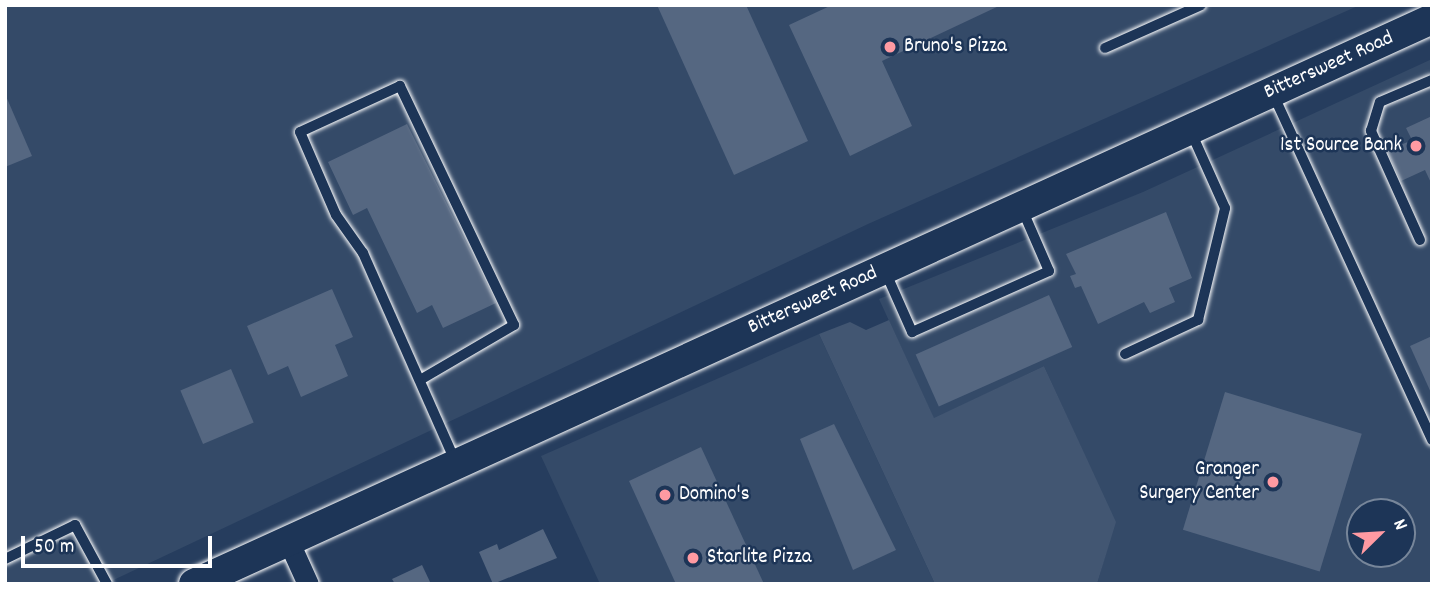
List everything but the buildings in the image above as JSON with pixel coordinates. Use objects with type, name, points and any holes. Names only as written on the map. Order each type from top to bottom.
[{"type":"street","name":"Bittersweet Road","points":[[194,584],[1432,19]]},
{"type":"street","points":[[288,540],[308,584]]},
{"type":"lane","points":[[1105,48],[1201,5]]},
{"type":"lane","points":[[1420,240],[1371,131],[1380,102],[1432,79]]},
{"type":"lane","points":[[420,380],[514,327],[400,86],[300,132],[336,215],[363,253],[456,464]]},
{"type":"lane","points":[[1271,92],[1432,440]]},
{"type":"lane","points":[[1125,354],[1198,320],[1225,208],[1190,129]]},
{"type":"lane","points":[[884,269],[912,332],[1049,271],[1020,206]]},
{"type":"lane","points":[[5,559],[75,526],[107,584]]},
{"type":"shaded area","points":[[5,5],[1360,5],[868,224],[105,584],[5,584]]},
{"type":"shaded area","points":[[1432,59],[1432,584],[1097,584],[1115,522],[1044,366],[934,419],[879,299],[1143,192]]},
{"type":"shaded area","points":[[889,320],[934,418],[1044,366],[1116,522],[1097,584],[935,584],[819,334],[850,322],[866,330]]},
{"type":"shaded area","points":[[819,334],[935,584],[600,584],[541,456]]},
{"type":"place","name":"Bruno's Pizza","points":[[890,47]]},
{"type":"place","name":"1st Source Bank","points":[[1416,146]]},
{"type":"place","name":"Granger Surgery Center","points":[[1273,482]]},
{"type":"place","name":"Domino's","points":[[665,495]]},
{"type":"place","name":"Starlite Pizza","points":[[693,558]]}]
